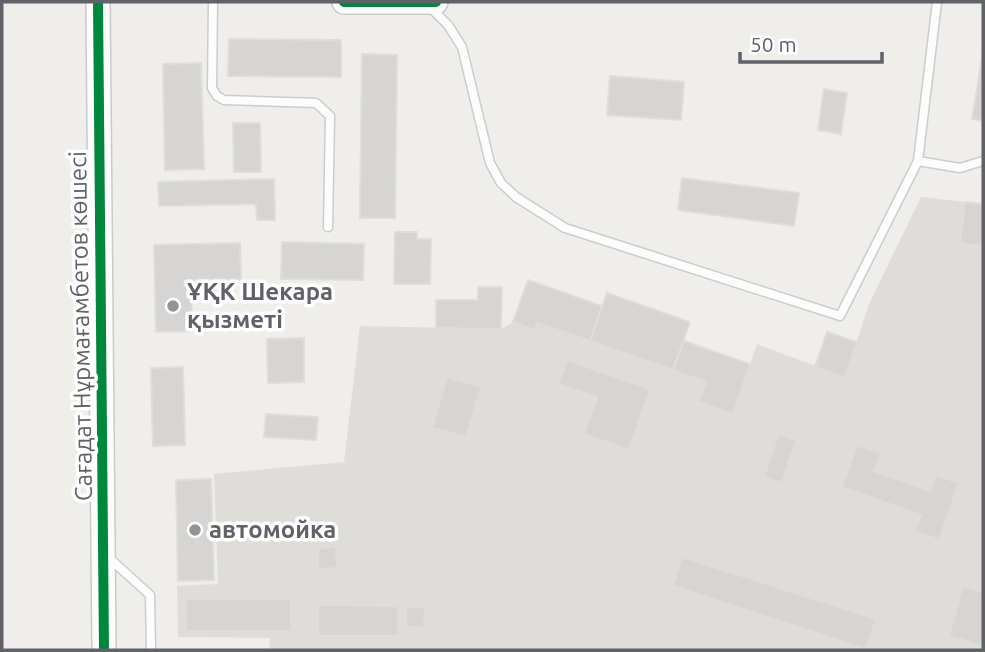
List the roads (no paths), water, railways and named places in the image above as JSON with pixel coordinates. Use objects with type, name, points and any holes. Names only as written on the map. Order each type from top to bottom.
[{"type":"street","name":"Сағадат Нұрмағамбетов көшесі","points":[[98,2],[104,650]]},
{"type":"street","points":[[344,2],[436,2]]},
{"type":"lane","points":[[213,2],[212,88],[216,96],[224,100],[316,103],[330,116],[328,227]]},
{"type":"lane","points":[[425,2],[448,25],[462,47],[491,163],[501,183],[539,214],[565,228],[840,316],[918,161],[937,2]]},
{"type":"lane","points":[[918,161],[960,167],[983,161]]},
{"type":"lane","points":[[104,554],[150,595],[151,650]]},
{"type":"place","name":"ҰҚК Шекара қызметі","points":[[173,306]]},
{"type":"place","name":"автомойка","points":[[195,530]]}]
